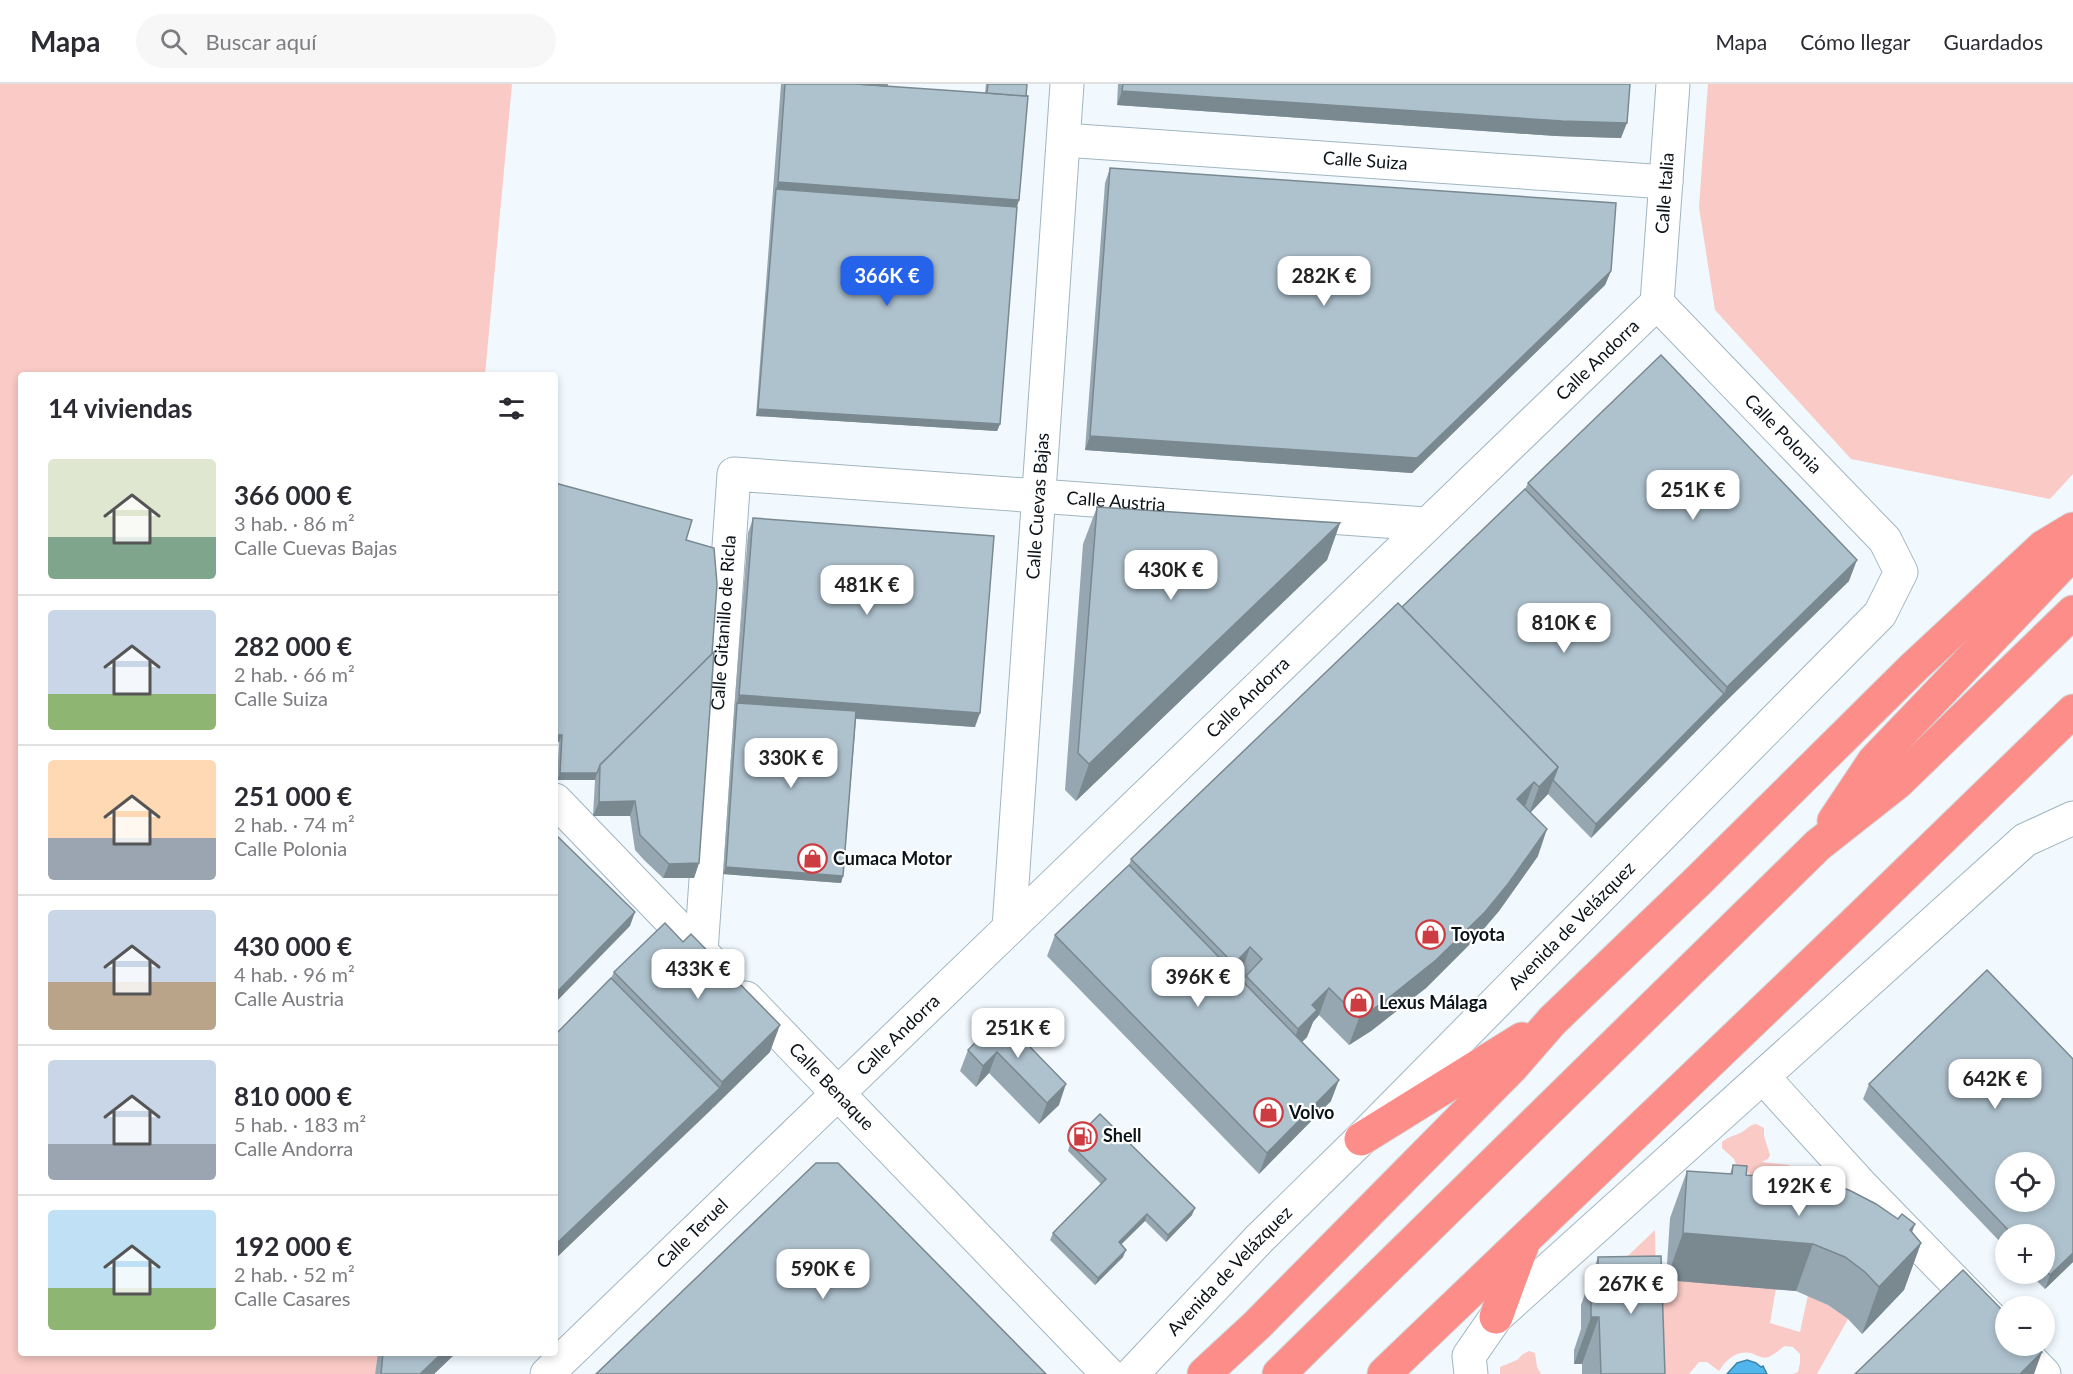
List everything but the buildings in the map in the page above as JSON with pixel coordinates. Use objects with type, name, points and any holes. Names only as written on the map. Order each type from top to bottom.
[{"type":"highway","points":[[1204,1374],[1257,1324],[1503,1077],[1552,1021],[1707,873],[1932,651],[2043,546],[2073,529]]},
{"type":"highway","points":[[1818,845],[1874,760],[2073,553]]},
{"type":"highway","points":[[1278,1374],[1818,845],[1898,782],[2073,612]]},
{"type":"highway","points":[[1384,1374],[2073,711]]},
{"type":"highway","points":[[1361,1139],[1552,1021]]},
{"type":"highway","points":[[1496,1317],[1526,1237]]},
{"type":"street","name":"Calle Cuevas Bajas","points":[[1009,928],[1067,84]]},
{"type":"street","name":"Calle Italia","points":[[1657,303],[1673,84]]},
{"type":"street","name":"Calle Suiza","points":[[1064,140],[1666,182]]},
{"type":"street","name":"Calle Andorra","points":[[837,1093],[1657,303]]},
{"type":"street","name":"Calle Polonia","points":[[1657,303],[1885,540],[1901,572]]},
{"type":"street","name":"Calle Austria","points":[[734,474],[1426,524]]},
{"type":"street","name":"Calle Gitanillo de Ricla","points":[[700,952],[734,474]]},
{"type":"street","name":"Avenida de Velázquez","points":[[1132,1374],[1259,1239],[1361,1139],[1880,614],[1901,572]]},
{"type":"street","name":"Calle Benaque","points":[[558,803],[1108,1374]]},
{"type":"street","points":[[1471,1374],[1469,1356],[1496,1317],[2025,840],[2073,818]]},
{"type":"street","points":[[1764,1077],[1863,1187],[1995,1323]]},
{"type":"street","name":"Calle Teruel","points":[[547,1374],[837,1093]]},
{"type":"street","points":[[1930,1303],[1954,1280]]},
{"type":"street","points":[[2027,1356],[2044,1374]]},
{"type":"shaded area","points":[[0,84],[512,84],[485,372],[18,372],[18,1356],[378,1356],[375,1374],[0,1374]]},
{"type":"shaded area","points":[[1708,84],[2073,84],[2073,474],[2050,499],[1851,459],[1715,310],[1699,207]]},
{"type":"shaded area","points":[[1756,1124],[1764,1128],[1770,1155],[1768,1159],[1761,1162],[1789,1165],[1800,1180],[1749,1205],[1750,1173],[1743,1174],[1738,1170],[1734,1159],[1722,1148],[1722,1142]]},
{"type":"shaded area","points":[[1655,1230],[1656,1285],[1661,1280],[1666,1280],[1776,1288],[1770,1323],[1800,1332],[1808,1295],[1848,1319],[1817,1374],[1793,1374],[1798,1372],[1800,1354],[1793,1347],[1785,1346],[1769,1357],[1746,1352],[1736,1354],[1719,1371],[1707,1362],[1699,1362],[1689,1374],[1646,1374],[1590,1292]]},
{"type":"shaded area","points":[[1529,1351],[1535,1353],[1537,1367],[1541,1374],[1500,1374],[1500,1367],[1517,1360]]},
{"type":"water","points":[[1747,1360],[1763,1366],[1767,1374],[1727,1374],[1737,1363]]},
{"type":"place","name":"Cumaca Motor","points":[[812,859]]},
{"type":"place","name":"Toyota","points":[[1430,935]]},
{"type":"place","name":"Lexus Málaga","points":[[1358,1003]]},
{"type":"place","name":"Volvo","points":[[1268,1113]]},
{"type":"place","name":"Shell","points":[[1082,1136]]}]
